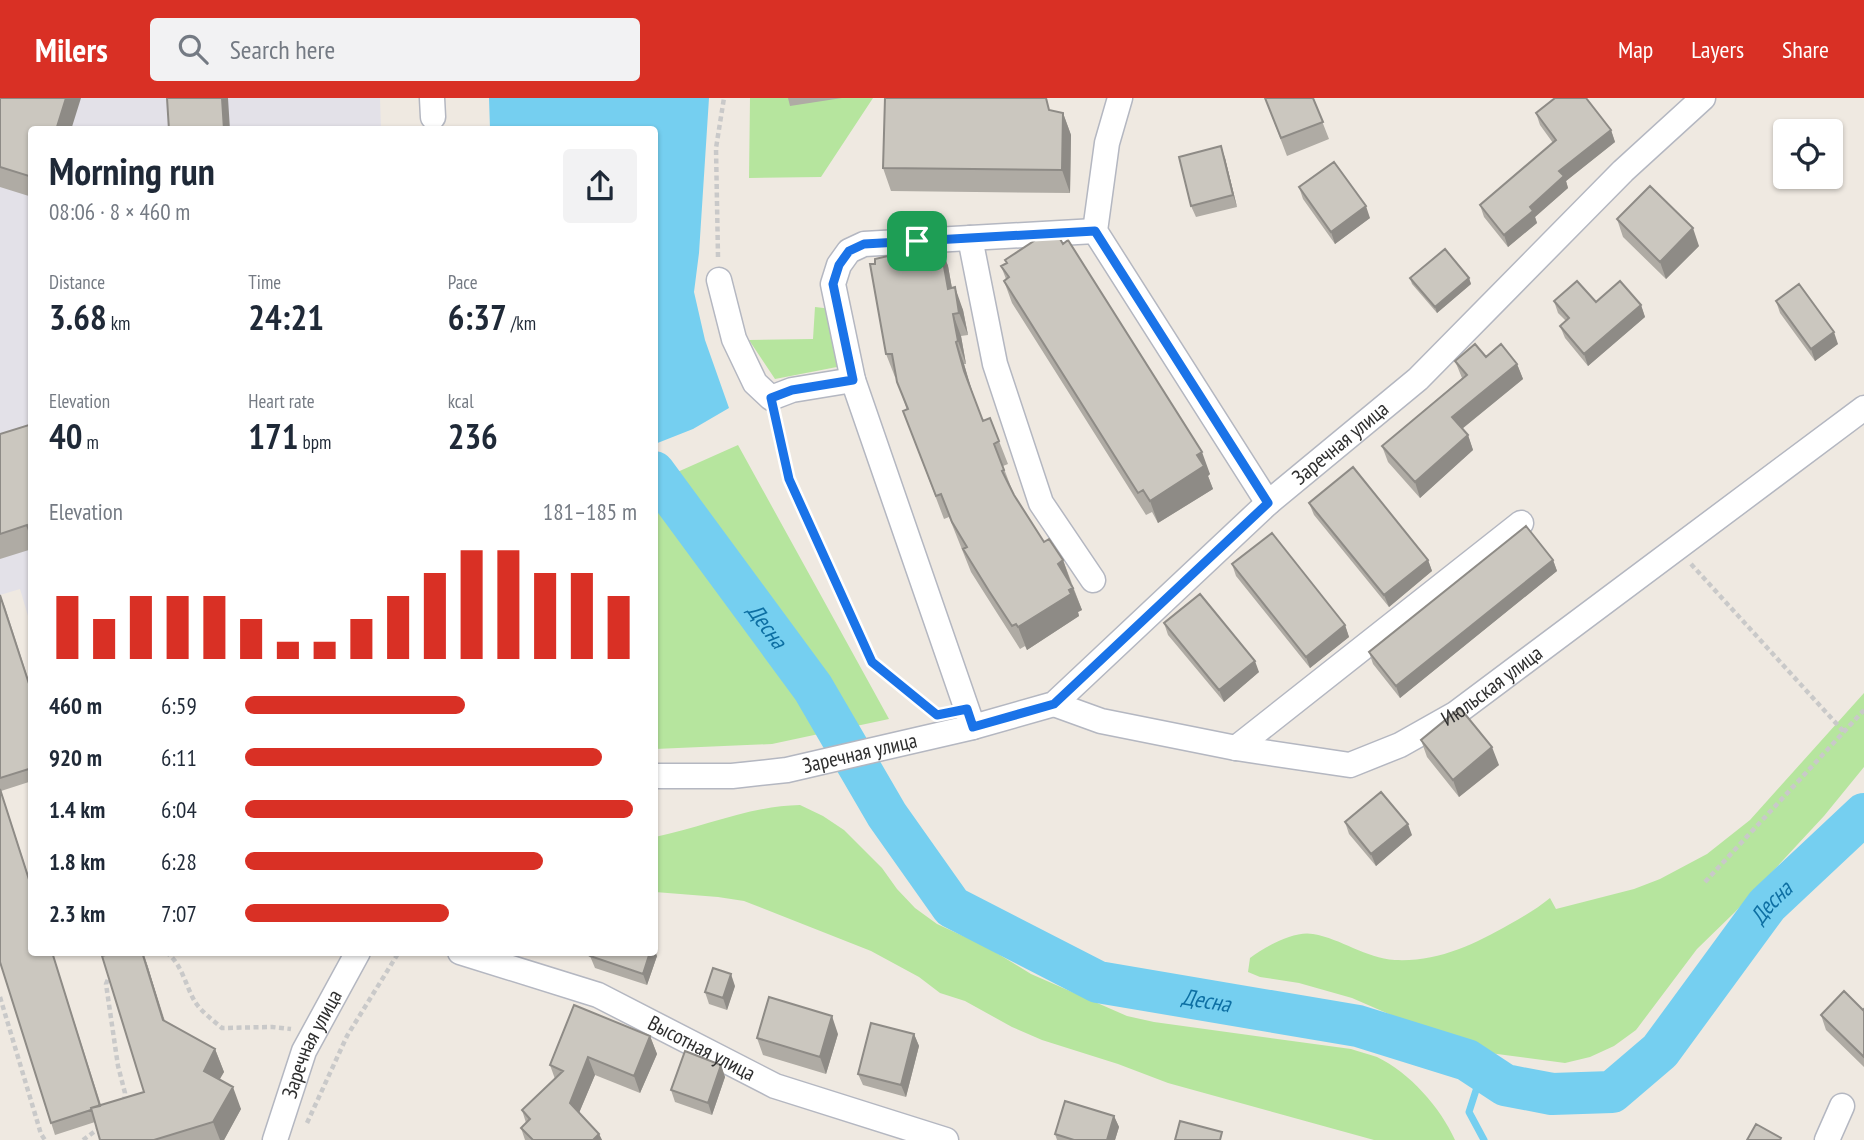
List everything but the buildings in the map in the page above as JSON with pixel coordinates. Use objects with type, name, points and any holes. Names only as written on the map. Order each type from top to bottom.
[{"type":"street","points":[[1119,98],[1107,143],[1095,231],[1268,503]]},
{"type":"street","name":"Заречная улица","points":[[658,776],[732,776],[787,770],[973,727],[1054,704],[1268,503],[1418,379],[1623,171],[1703,98]]},
{"type":"street","points":[[973,727],[853,380],[833,284],[839,265],[849,251],[864,244],[1095,231]]},
{"type":"street","points":[[970,238],[995,364],[1041,503],[1093,580]]},
{"type":"street","points":[[719,280],[734,339],[755,383],[771,398],[792,390],[853,380]]},
{"type":"street","name":"Июльская улица","points":[[1054,704],[1101,721],[1236,748],[1350,765],[1400,745],[1455,714],[1864,408]]},
{"type":"street","points":[[1236,748],[1521,523]]},
{"type":"street","name":"Заречная улица","points":[[275,1140],[304,1051],[356,956]]},
{"type":"street","name":"Высотная улица","points":[[473,956],[598,995],[775,1086],[946,1140]]},
{"type":"street","points":[[1826,1140],[1842,1106]]},
{"type":"path","points":[[719,280],[716,148],[724,98]]},
{"type":"path","points":[[771,398],[789,479],[872,662],[937,715],[924,717]]},
{"type":"path","points":[[1676,548],[1844,732]]},
{"type":"path","points":[[1705,882],[1864,710]]},
{"type":"path","points":[[172,956],[195,1003],[222,1028],[294,1029]]},
{"type":"path","points":[[305,1128],[347,1036],[397,956]]},
{"type":"path","points":[[113,968],[106,984],[118,1066],[125,1093],[124,1106],[120,1113]]},
{"type":"path","points":[[0,997],[41,1133],[46,1140]]},
{"type":"path","points":[[83,1140],[106,1124]]},
{"type":"shaded area","points":[[0,98],[380,98],[381,126],[28,126],[28,616],[20,589],[0,595]]},
{"type":"green space","points":[[750,98],[873,98],[821,177],[749,178]]},
{"type":"green space","points":[[815,307],[832,309],[842,366],[775,379],[749,340],[813,339]]},
{"type":"green space","points":[[738,445],[889,719],[772,744],[658,749],[658,481]]},
{"type":"green space","points":[[1864,693],[1864,767],[1824,816],[1697,949],[1636,1030],[1614,1046],[1590,1057],[1565,1063],[1474,1051],[1352,998],[1248,972],[1250,958],[1280,940],[1306,933],[1324,936],[1384,959],[1411,960],[1441,955],[1496,932],[1550,898],[1556,909],[1634,889],[1660,879],[1707,854],[1750,820]]},
{"type":"green space","points":[[800,805],[844,830],[882,868],[915,908],[937,924],[985,946],[1031,974],[1127,1016],[1351,1049],[1377,1057],[1401,1072],[1423,1092],[1441,1115],[1455,1140],[1374,1140],[1168,1083],[1042,1040],[965,1001],[940,993],[919,977],[871,951],[744,901],[658,892],[658,836],[781,806]]},
{"type":"water","points":[[489,98],[709,98],[694,292],[705,340],[729,408],[693,429],[658,443],[658,126],[490,126]]},
{"type":"waterway","name":"Десна","points":[[658,477],[813,688],[887,815],[952,907],[1098,982],[1358,1026],[1467,1060],[1505,1085],[1552,1094],[1612,1092],[1660,1051],[1767,905],[1864,814]]},
{"type":"waterway","points":[[1484,1140],[1469,1112],[1479,1081],[1485,1072]]},
{"type":"route","points":[[1095,231],[1268,503],[1054,704],[973,727],[967,709],[937,715],[872,662],[789,479],[771,398],[792,390],[853,380],[833,284],[839,265],[849,251],[864,244],[917,241],[1095,231]]}]
